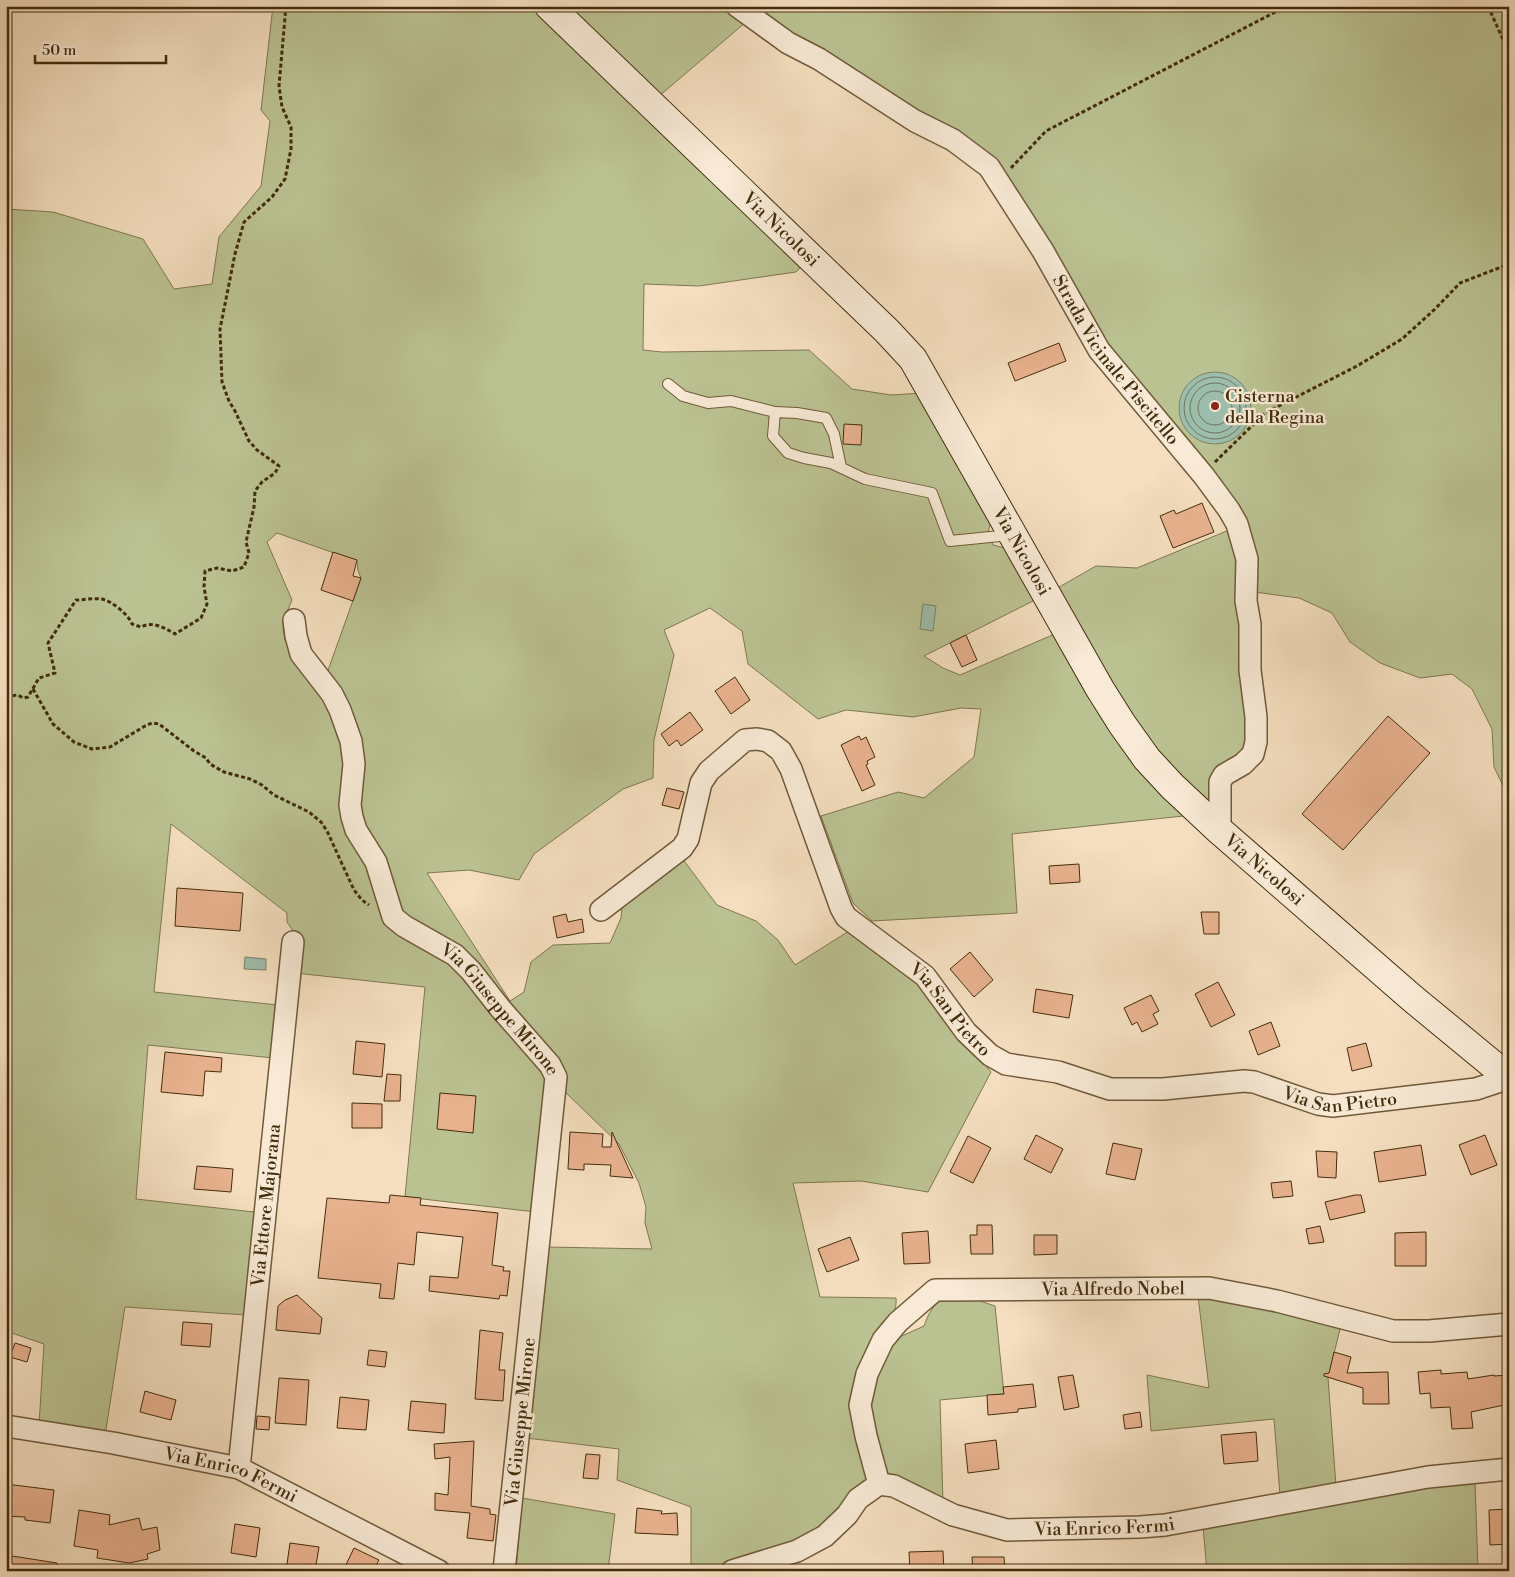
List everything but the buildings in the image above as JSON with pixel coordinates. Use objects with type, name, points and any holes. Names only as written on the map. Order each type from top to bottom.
[{"type":"main road","name":"Via Nicolosi","points":[[549,6],[888,331],[913,359],[1122,724],[1147,759],[1172,786],[1220,831],[1412,998],[1509,1078]]},
{"type":"street","name":"Strada Vicinale Piscitello","points":[[737,6],[788,43],[819,59],[915,122],[952,140],[989,167],[1043,250],[1099,350],[1204,476],[1229,510],[1243,540],[1247,559],[1246,601],[1252,650],[1250,670],[1256,717],[1256,742],[1253,754],[1243,764],[1224,775],[1220,782],[1220,831]]},
{"type":"street","name":"Via Giuseppe Mirone","points":[[294,620],[300,654],[332,694],[348,734],[354,764],[350,805],[352,817],[356,830],[376,862],[393,917],[404,926],[455,955],[550,1065],[556,1077],[504,1571]]},
{"type":"street","name":"Via San Pietro","points":[[601,910],[682,848],[688,840],[701,783],[709,771],[745,740],[757,739],[768,741],[781,751],[791,770],[841,908],[846,917],[925,976],[966,1032],[990,1055],[1006,1064],[1058,1072],[1110,1089],[1163,1090],[1244,1081],[1254,1082],[1318,1104],[1333,1106],[1476,1088],[1509,1078]]},
{"type":"street","name":"Via Ettore Majorana","points":[[239,1468],[293,942]]},
{"type":"street","name":"Via Alfredo Nobel","points":[[879,1484],[860,1405],[867,1374],[883,1340],[898,1322],[935,1290],[1209,1288],[1277,1301],[1393,1331],[1430,1332],[1509,1324]]},
{"type":"street","name":"Via Enrico Fermi","points":[[6,1426],[113,1443],[239,1468],[439,1571]]},
{"type":"street","name":"Via Enrico Fermi","points":[[879,1484],[894,1486],[953,1515],[1007,1530],[1140,1527],[1165,1525],[1428,1477],[1509,1469]]},
{"type":"street","points":[[732,1571],[797,1551],[825,1536],[846,1515],[858,1499],[879,1484]]},
{"type":"lane","points":[[668,384],[683,396],[708,404],[730,401],[775,412],[797,413],[826,418],[834,434],[841,467]]},
{"type":"lane","points":[[775,412],[773,436],[788,452],[804,458],[832,463],[865,479],[932,493],[950,541],[1013,535]]},
{"type":"path","points":[[6,697],[16,695],[24,698],[28,697],[39,678],[55,673],[48,643],[76,600],[102,599],[130,617],[132,624],[140,627],[147,624],[160,625],[175,634],[201,618],[207,604],[204,587],[205,572],[217,568],[232,571],[244,567],[249,553],[246,542],[254,507],[255,491],[262,482],[276,473],[279,466],[257,450],[249,441],[229,401],[222,382],[220,329],[235,254],[244,222],[272,197],[285,179],[291,149],[291,127],[282,107],[279,86],[286,6]]},
{"type":"path","points":[[998,182],[1046,131],[1287,6]]},
{"type":"path","points":[[1488,6],[1509,54]]},
{"type":"path","points":[[1204,476],[1209,467],[1265,413],[1357,366],[1402,339],[1460,283],[1509,264]]},
{"type":"path","points":[[33,689],[53,724],[74,742],[82,746],[92,750],[110,747],[145,726],[152,723],[158,724],[206,758],[210,764],[224,772],[250,779],[262,785],[274,795],[309,812],[321,822],[327,831],[354,890],[362,900],[370,906],[391,910]]},
{"type":"green space","points":[[273,6],[535,6],[805,263],[796,272],[699,286],[644,284],[643,350],[662,352],[809,350],[852,389],[891,395],[922,393],[992,517],[988,533],[993,545],[1012,550],[1039,598],[924,656],[943,668],[960,675],[1057,633],[1114,733],[1131,757],[1152,780],[1193,815],[1012,834],[1017,913],[872,921],[853,903],[821,816],[898,792],[924,798],[974,757],[981,709],[961,708],[913,717],[846,710],[818,719],[748,664],[742,631],[710,608],[664,630],[674,655],[654,740],[653,778],[623,789],[534,854],[519,880],[469,870],[427,873],[510,1001],[524,992],[531,962],[553,945],[610,943],[621,918],[622,907],[682,858],[717,905],[756,921],[778,940],[795,965],[849,931],[919,985],[991,1072],[928,1192],[861,1181],[793,1183],[820,1297],[896,1298],[896,1305],[891,1319],[871,1352],[859,1384],[856,1412],[867,1480],[813,1537],[796,1547],[743,1560],[709,1571],[691,1571],[691,1507],[617,1480],[619,1449],[526,1438],[547,1247],[652,1249],[645,1223],[646,1207],[639,1183],[619,1144],[562,1089],[560,1077],[553,1062],[475,969],[457,951],[408,923],[397,914],[380,860],[363,836],[357,817],[359,765],[353,734],[335,691],[326,676],[361,578],[357,561],[277,533],[267,542],[292,600],[284,619],[285,640],[295,658],[325,693],[340,723],[349,761],[346,806],[350,831],[355,842],[373,868],[390,919],[405,931],[453,960],[469,975],[549,1073],[536,1212],[405,1197],[425,987],[295,973],[301,943],[287,922],[287,913],[171,824],[154,992],[278,1005],[273,1058],[148,1045],[136,1199],[254,1212],[246,1315],[125,1307],[105,1436],[39,1425],[44,1344],[6,1331],[6,209],[53,212],[143,239],[174,289],[212,284],[219,237],[261,186],[270,121],[261,110]]},
{"type":"green space","points":[[563,6],[719,6],[746,22],[658,97]]},
{"type":"green space","points":[[746,6],[1509,6],[1509,798],[1494,767],[1492,729],[1472,689],[1452,674],[1420,678],[1380,663],[1350,642],[1332,613],[1299,598],[1254,592],[1251,549],[1117,358],[1006,183]]},
{"type":"green space","points":[[1234,528],[1251,738],[1215,814],[1152,751],[1054,590],[1096,566],[1137,568]]},
{"type":"green space","points":[[1198,1296],[1341,1325],[1328,1378],[1336,1486],[1280,1495],[1274,1419],[1151,1431],[1147,1375],[1209,1388]]},
{"type":"green space","points":[[944,1298],[974,1299],[995,1306],[1004,1394],[940,1400],[943,1504],[894,1480],[888,1473],[880,1456],[867,1398],[892,1342],[924,1326],[931,1310]]},
{"type":"green space","points":[[1475,1481],[1478,1571],[1207,1571],[1203,1526],[1429,1486]]},
{"type":"green space","points":[[522,1498],[615,1514],[608,1571],[516,1571]]},
{"type":"water","name":"Cisterna della Regina","points":[[1215,372],[1235,378],[1245,388],[1251,408],[1245,428],[1235,438],[1215,444],[1195,438],[1185,428],[1179,408],[1185,388],[1195,378]]},
{"type":"water","points":[[923,604],[936,606],[933,631],[920,629]]},
{"type":"water","points":[[245,957],[266,959],[266,970],[244,969]]},
{"type":"place","name":"Cisterna della Regina","points":[[1215,406]]}]
